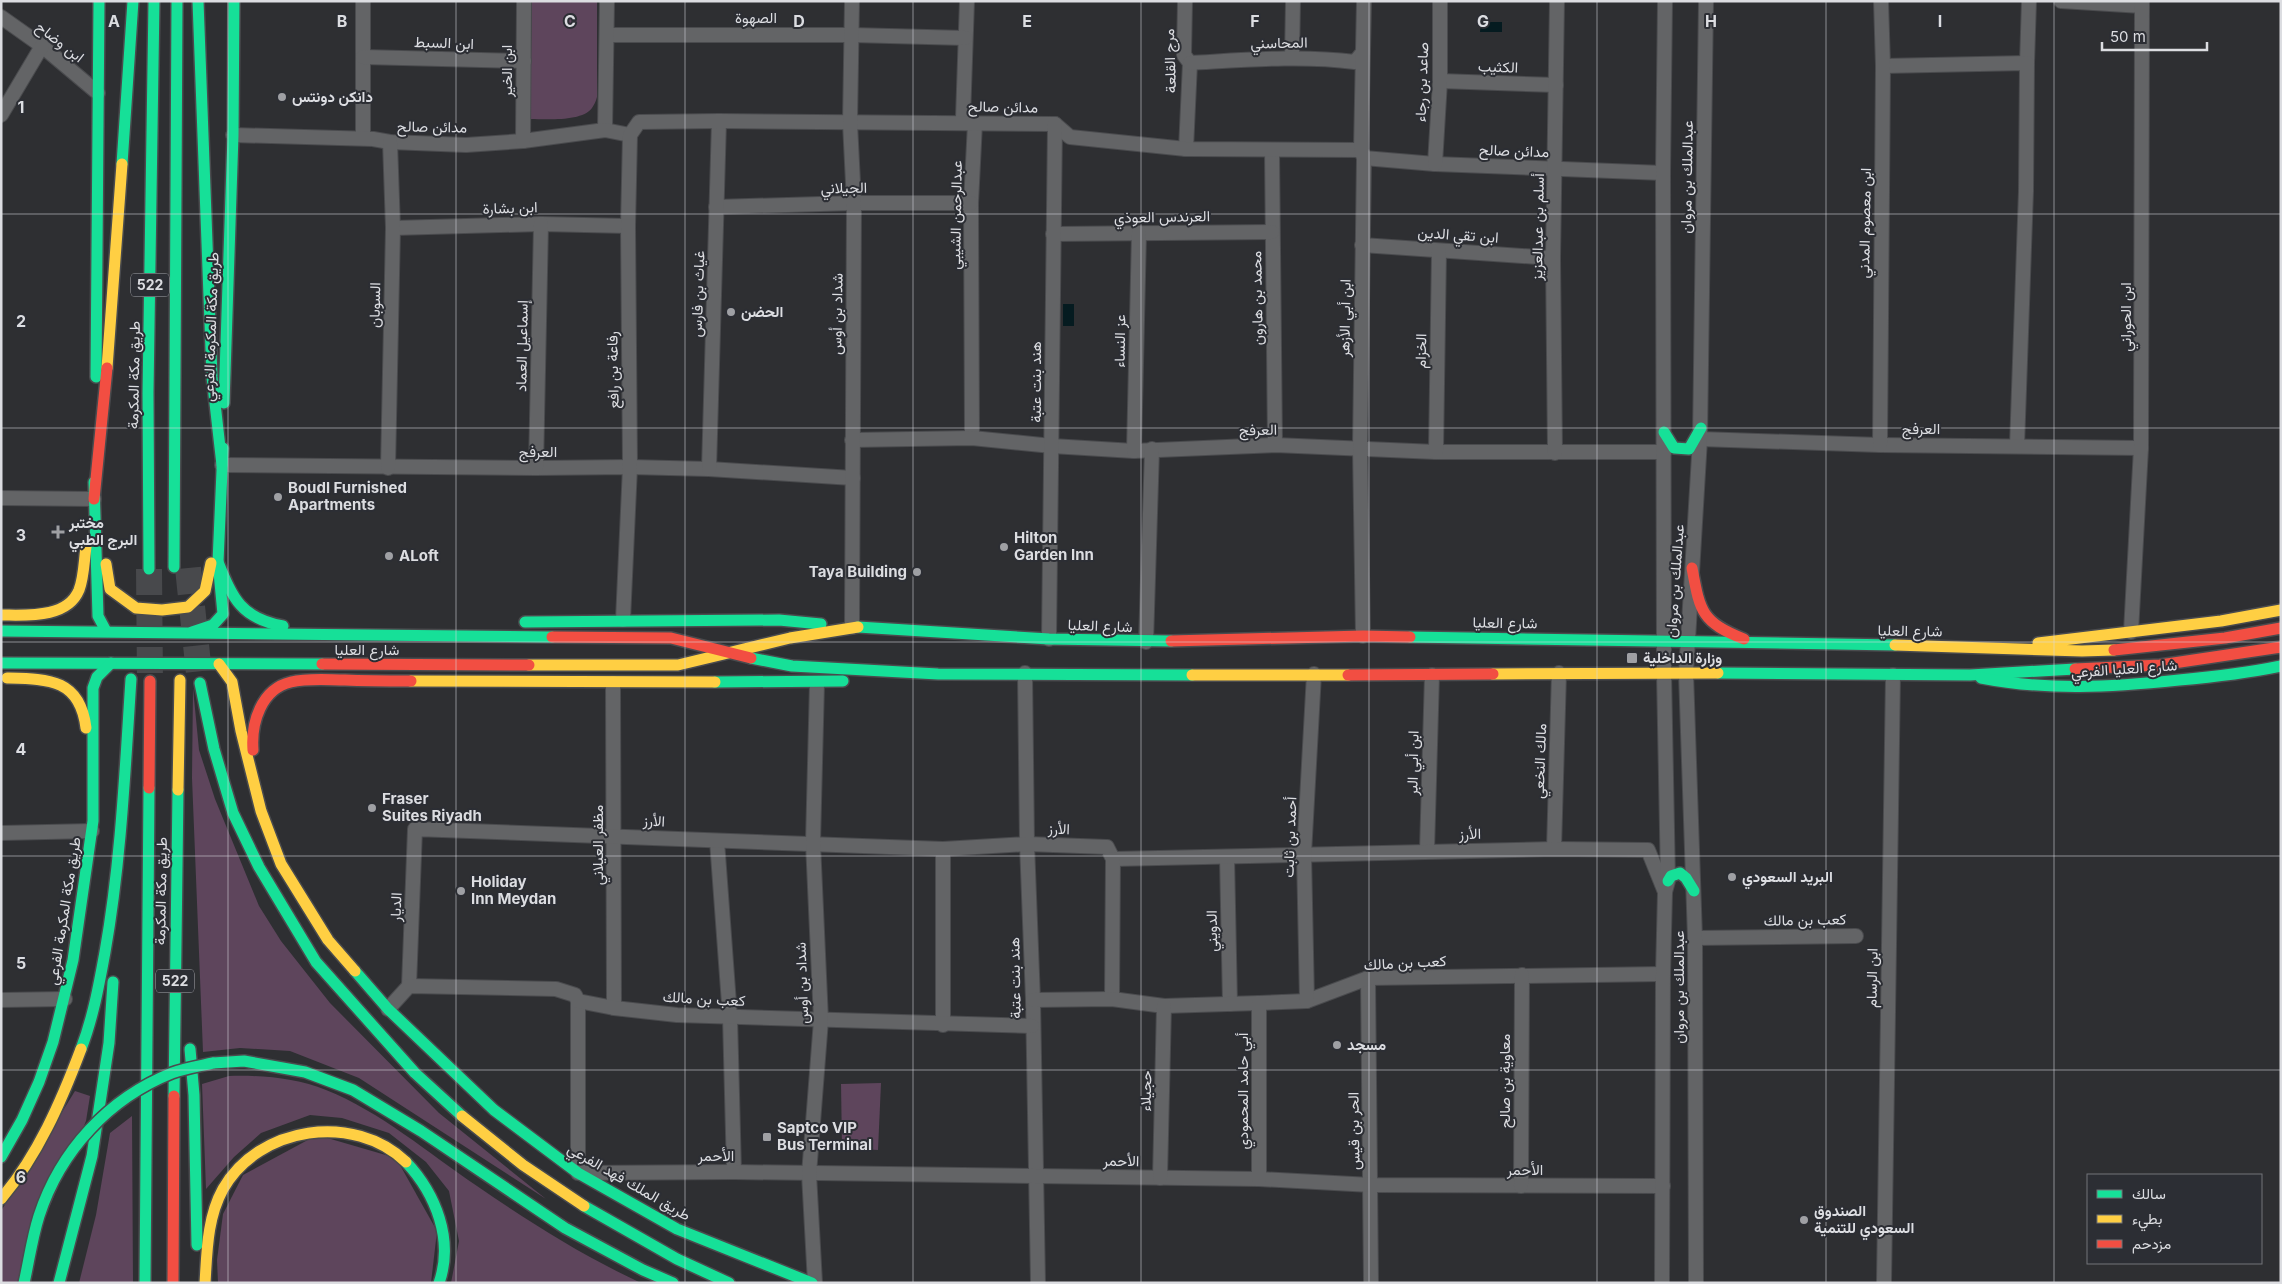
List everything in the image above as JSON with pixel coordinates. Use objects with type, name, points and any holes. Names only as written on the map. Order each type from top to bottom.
[{"type":"main road","points":[[99,1],[94,499],[98,616],[106,631]]},
{"type":"main road","points":[[1,615],[50,614],[61,608],[79,592],[94,499],[108,365],[133,1]]},
{"type":"main road","name":"طريق مكة المكرمة","points":[[149,569],[148,392],[154,1]]},
{"type":"main road","name":"522","points":[[174,567],[177,1]]},
{"type":"main road","points":[[94,499],[110,589],[136,608],[162,610],[188,607],[205,592],[213,548],[222,465],[212,377],[198,1]]},
{"type":"main road","name":"طريق مكة المكرمة الفرعي","points":[[189,633],[213,625],[223,614],[218,562],[232,135],[234,1]]},
{"type":"main road","points":[[137,560],[148,392]]},
{"type":"main road","points":[[174,398],[186,549]]},
{"type":"main road","points":[[1664,432],[1674,448],[1689,449],[1700,434]]},
{"type":"main road","points":[[218,562],[234,602],[256,620],[270,624],[288,626],[447,624]]},
{"type":"main road","points":[[1692,568],[1698,605],[1705,617],[1721,630],[1756,644]]},
{"type":"main road","points":[[2013,648],[2093,634],[2131,632],[2245,618],[2281,610]]},
{"type":"main road","points":[[516,622],[779,620],[852,628]]},
{"type":"main road","name":"شارع العليا","points":[[1,663],[678,665],[790,638],[852,628],[1049,639],[1146,642],[1363,636],[1664,640],[1756,644],[2013,648],[2082,651],[2132,649],[2224,638],[2281,628]]},
{"type":"main road","name":"شارع العليا","points":[[1,631],[106,631],[477,638],[671,638],[792,666],[938,674],[1432,675],[1686,673],[1970,675],[2160,665],[2281,647]]},
{"type":"main road","name":"طريق مكة المكرمة الفرعي","points":[[1,1156],[17,1133],[36,1091],[53,1044],[65,999],[82,908],[92,832],[94,683],[111,663]]},
{"type":"main road","points":[[219,664],[232,682],[241,731],[261,811],[281,864],[328,940],[388,1009]]},
{"type":"main road","name":"شارع العليا الفرعي","points":[[1970,675],[2008,684],[2057,689],[2091,689],[2213,676],[2281,666]]},
{"type":"main road","points":[[261,811],[251,730],[255,719],[271,693],[288,683],[315,680],[817,683],[938,674]]},
{"type":"main road","points":[[1,678],[41,679],[62,684],[69,690],[83,708],[93,783]]},
{"type":"main road","points":[[59,1283],[92,1156],[109,1043],[131,679]]},
{"type":"main road","name":"طريق مكة المكرمة","points":[[173,1283],[176,877],[180,680]]},
{"type":"main road","name":"طريق مكة المكرمة","points":[[145,1283],[150,681]]},
{"type":"main road","points":[[200,683],[214,749],[234,813],[259,867],[316,962],[415,1073],[460,1114],[523,1165],[588,1209],[677,1259],[729,1283]]},
{"type":"main road","points":[[1,1199],[28,1162],[49,1127],[72,1072],[92,1015],[104,956],[122,826]]},
{"type":"main road","points":[[1666,886],[1671,876],[1680,873],[1686,878],[1694,892]]},
{"type":"main road","points":[[176,877],[187,1016]]},
{"type":"main road","name":"طريق الملك فهد الفرعي","points":[[388,1009],[494,1110],[578,1173],[677,1229],[813,1283]]},
{"type":"main road","points":[[189,1036],[194,1096],[198,1283]]},
{"type":"main road","points":[[24,1283],[42,1206],[58,1173],[84,1135],[100,1117],[132,1093],[173,1072],[213,1063],[244,1061],[305,1072],[353,1090],[429,1136],[565,1228],[643,1270],[673,1283]]},
{"type":"main road","points":[[205,1283],[207,1242],[215,1207],[231,1177],[240,1166],[276,1142],[321,1130],[349,1133],[386,1145],[414,1173],[430,1197],[440,1219],[446,1247],[440,1283]]},
{"type":"street","points":[[363,1],[363,138]]},
{"type":"street","name":"ابن الخير","points":[[523,141],[524,1]]},
{"type":"street","points":[[605,130],[607,1]]},
{"type":"street","name":"شداد بن أوس","points":[[852,1],[850,123],[854,203],[852,628]]},
{"type":"street","points":[[967,1],[963,118],[975,123]]},
{"type":"street","name":"مرج القلعة","points":[[1185,1],[1184,55],[1190,63],[1186,149]]},
{"type":"street","points":[[1292,58],[1293,1]]},
{"type":"street","name":"ابن أبي الأزهر","points":[[1363,636],[1360,447],[1364,1]]},
{"type":"street","name":"صاعد بن رجاء","points":[[1435,164],[1440,81],[1440,1]]},
{"type":"street","name":"أسلم بن عبدالعزيز","points":[[1555,453],[1553,258],[1557,1]]},
{"type":"street","name":"عبدالملك بن مروان","points":[[1662,1283],[1663,974],[1666,886],[1663,174],[1665,1]]},
{"type":"street","name":"عبدالملك بن مروان","points":[[1696,1283],[1695,938],[1686,673],[1700,434],[1706,1]]},
{"type":"street","name":"ابن معصوم المدني","points":[[1880,445],[1883,66],[1881,1]]},
{"type":"street","points":[[2016,446],[2026,191],[2029,1]]},
{"type":"street","points":[[2061,1],[2142,4]]},
{"type":"street","name":"ابن الحوراني","points":[[2131,632],[2141,448],[2142,4]]},
{"type":"street","name":"ابن وضاح","points":[[1,17],[42,46],[98,93]]},
{"type":"street","name":"الصهوة","points":[[607,34],[852,35],[966,38]]},
{"type":"street","points":[[1,115],[42,46]]},
{"type":"street","name":"المحاسني","points":[[1190,63],[1292,58],[1355,62],[1363,52]]},
{"type":"street","name":"ابن السبط","points":[[363,57],[524,61]]},
{"type":"street","points":[[1883,66],[2027,63]]},
{"type":"street","name":"الكثيب","points":[[1440,81],[1556,85]]},
{"type":"street","name":"مدائن صالح","points":[[232,135],[363,138],[390,142],[466,145],[523,141],[605,130],[630,135],[639,122],[719,120],[1055,124],[1070,137],[1186,149],[1363,154],[1435,164],[1663,174]]},
{"type":"street","name":"غياث بن فارس","points":[[709,469],[719,120]]},
{"type":"street","name":"عبدالرحمن الشيبي","points":[[972,438],[971,203],[975,123]]},
{"type":"street","name":"هند بنت عتبة","points":[[1049,639],[1055,124]]},
{"type":"street","name":"رفاعة بن رافع","points":[[623,620],[630,466],[628,226],[630,135]]},
{"type":"street","name":"السوبان","points":[[388,468],[393,228],[390,142]]},
{"type":"street","name":"محمد بن هارون","points":[[1272,150],[1275,445]]},
{"type":"street","name":"الجيلاني","points":[[716,208],[854,203],[971,203]]},
{"type":"street","name":"ابن بشارة","points":[[393,228],[541,224],[628,226]]},
{"type":"street","name":"إسماعيل العماد","points":[[536,468],[541,224]]},
{"type":"street","name":"العرندس العوذي","points":[[1053,234],[1272,232]]},
{"type":"street","name":"عز النساء","points":[[1134,451],[1139,233]]},
{"type":"street","name":"ابن تقي الدين","points":[[1362,245],[1553,258]]},
{"type":"street","name":"الخزام","points":[[1436,452],[1439,251]]},
{"type":"street","name":"العرفج","points":[[1700,434],[1880,445],[2141,448]]},
{"type":"street","name":"العرفج","points":[[852,440],[972,438],[1052,446],[1134,451],[1275,445],[1360,447],[1436,452],[1664,452]]},
{"type":"street","points":[[1146,642],[1152,449]]},
{"type":"street","name":"العرفج","points":[[222,465],[388,468],[630,466],[854,478]]},
{"type":"street","points":[[1,498],[94,499]]},
{"type":"street","name":"هند بنت عتبة","points":[[1025,673],[1027,844],[1033,1000],[1038,1283]]},
{"type":"street","name":"مالك النخعي","points":[[1554,849],[1559,673]]},
{"type":"street","name":"أحمد بن ثابت","points":[[1307,1001],[1304,854],[1314,674]]},
{"type":"street","name":"ابن الرسام","points":[[1884,1283],[1893,674]]},
{"type":"street","name":"ابن أبي البر","points":[[1427,851],[1432,675]]},
{"type":"street","name":"مظفر العيلاني","points":[[613,683],[615,835],[614,1008]]},
{"type":"street","name":"شداد بن أوس","points":[[813,1283],[810,1174],[821,1020],[813,843],[817,683]]},
{"type":"street","name":"الأرز","points":[[415,829],[615,835],[718,841],[942,849],[1027,844],[1107,847],[1113,859],[1427,851],[1648,850],[1666,886]]},
{"type":"street","name":"الديار","points":[[409,986],[415,829]]},
{"type":"street","points":[[1,833],[92,832]]},
{"type":"street","points":[[718,841],[730,1017],[734,1172]]},
{"type":"street","points":[[942,849],[943,1025]]},
{"type":"street","name":"الدويني","points":[[1227,857],[1230,1004]]},
{"type":"street","points":[[1112,999],[1113,859]]},
{"type":"street","name":"كعب بن مالك","points":[[1695,938],[1856,936]]},
{"type":"street","name":"كعب بن مالك","points":[[1033,1000],[1112,999],[1164,1006],[1259,1003],[1307,1001],[1368,978],[1663,974]]},
{"type":"street","name":"معاوية بن صالح","points":[[1521,1186],[1522,975]]},
{"type":"street","name":"الحر بن قيس","points":[[1368,978],[1371,1283]]},
{"type":"street","points":[[388,1009],[409,986]]},
{"type":"street","name":"كعب بن مالك","points":[[409,986],[556,989],[574,995],[578,1000],[614,1008],[677,1015],[943,1025],[1032,1026]]},
{"type":"street","points":[[1,1000],[65,999]]},
{"type":"street","points":[[578,1000],[578,1173]]},
{"type":"street","name":"أبي حامد المحمودي","points":[[1259,1003],[1259,1179]]},
{"type":"street","name":"حجيلاء","points":[[1160,1178],[1164,1006]]},
{"type":"street","name":"الأحمر","points":[[578,1173],[734,1172],[1259,1179],[1370,1185],[1663,1186]]},
{"type":"shaded area","points":[[532,1],[597,1],[597,97],[592,108],[580,116],[563,119],[530,119]]},
{"type":"shaded area","points":[[193,688],[199,750],[215,799],[259,906],[281,941],[330,1003],[439,1113],[546,1199],[359,1078],[290,1051],[240,1048],[203,1052],[192,778]]},
{"type":"shaded area","points":[[229,1076],[253,1076],[291,1080],[315,1086],[346,1099],[385,1121],[536,1225],[598,1262],[641,1283],[451,1283],[459,1241],[449,1191],[426,1162],[389,1133],[342,1118],[310,1115],[261,1133],[234,1157],[206,1189],[202,1084]]},
{"type":"shaded area","points":[[881,1083],[878,1150],[842,1148],[841,1084]]},
{"type":"shaded area","points":[[75,1091],[90,1096],[86,1121],[17,1283],[1,1283],[1,1211]]},
{"type":"shaded area","points":[[132,1116],[133,1283],[79,1283],[96,1215],[110,1133]]},
{"type":"shaded area","points":[[317,1135],[396,1158],[437,1231],[431,1283],[218,1283],[217,1260],[223,1214],[243,1175]]},
{"type":"water","points":[[1481,22],[1502,22],[1502,32],[1480,32]]},
{"type":"water","points":[[1063,304],[1074,304],[1074,326],[1063,326]]},
{"type":"tunnel","points":[[188,568],[200,683]]},
{"type":"tunnel","points":[[149,569],[150,681]]},
{"type":"traffic: fast","points":[[96,377],[99,1]]},
{"type":"traffic: fast","points":[[122,164],[133,1]]},
{"type":"traffic: fast","points":[[149,569],[148,393],[154,1]]},
{"type":"traffic: fast","points":[[174,567],[177,1]]},
{"type":"traffic: fast","points":[[198,1],[212,377],[222,465]]},
{"type":"traffic: fast","points":[[224,403],[233,135],[234,1]]},
{"type":"traffic: fast","points":[[1664,432],[1674,448],[1689,449],[1701,428]]},
{"type":"traffic: fast","points":[[192,632],[213,625],[223,614],[218,562],[223,448]]},
{"type":"traffic: fast","points":[[94,482],[98,616],[106,631]]},
{"type":"traffic: fast","points":[[218,562],[240,605],[257,618],[283,626]]},
{"type":"traffic: fast","points":[[525,622],[779,620],[821,624]]},
{"type":"traffic: fast","points":[[858,627],[1049,639],[1171,641]]},
{"type":"traffic: fast","points":[[1,631],[552,637]]},
{"type":"traffic: fast","points":[[1410,637],[1895,645]]},
{"type":"traffic: fast","points":[[751,658],[792,666],[938,674],[1192,675]]},
{"type":"traffic: fast","points":[[1,663],[322,664]]},
{"type":"traffic: fast","points":[[1,1157],[22,1120],[39,1082],[53,1042],[73,960],[93,821],[93,688],[97,677],[111,663]]},
{"type":"traffic: fast","points":[[1981,678],[2031,685],[2105,686],[2217,676],[2281,666]]},
{"type":"traffic: fast","points":[[1718,673],[1970,675],[2075,669]]},
{"type":"traffic: fast","points":[[81,1049],[89,1025],[103,964],[115,884],[122,816],[131,679]]},
{"type":"traffic: fast","points":[[715,682],[843,681]]},
{"type":"traffic: fast","points":[[200,683],[214,749],[233,813],[259,867],[316,962],[415,1073],[462,1116]]},
{"type":"traffic: fast","points":[[145,1283],[149,788]]},
{"type":"traffic: fast","points":[[174,1096],[178,790]]},
{"type":"traffic: fast","points":[[1668,881],[1671,876],[1680,873],[1686,878],[1694,891]]},
{"type":"traffic: fast","points":[[355,971],[388,1009],[494,1110],[578,1173],[677,1229],[812,1283]]},
{"type":"traffic: fast","points":[[59,1283],[92,1156],[109,1043],[113,982]]},
{"type":"traffic: fast","points":[[190,1049],[194,1095],[197,1245]]},
{"type":"traffic: fast","points":[[213,1063],[244,1061],[305,1072],[353,1090],[421,1131],[565,1228],[643,1270],[673,1283]]},
{"type":"traffic: fast","points":[[24,1283],[32,1241],[48,1192],[74,1149],[90,1130],[108,1112],[149,1084],[177,1071],[213,1063]]},
{"type":"traffic: fast","points":[[406,1162],[426,1188],[439,1218],[444,1250],[443,1267],[439,1283]]},
{"type":"traffic: fast","points":[[584,1206],[677,1259],[729,1283]]},
{"type":"traffic: slow","points":[[107,368],[122,164]]},
{"type":"traffic: slow","points":[[1,615],[34,615],[56,611],[65,606],[73,599],[81,585],[86,547]]},
{"type":"traffic: slow","points":[[106,564],[110,589],[136,608],[162,610],[188,607],[205,591],[211,563]]},
{"type":"traffic: slow","points":[[2038,643],[2221,621],[2281,610]]},
{"type":"traffic: slow","points":[[529,665],[678,665],[790,638],[858,627]]},
{"type":"traffic: slow","points":[[1895,645],[2082,651],[2114,650]]},
{"type":"traffic: slow","points":[[219,664],[232,682],[241,731],[261,811],[281,864],[328,940],[355,971]]},
{"type":"traffic: slow","points":[[1493,674],[1718,673]]},
{"type":"traffic: slow","points":[[1192,675],[1348,675]]},
{"type":"traffic: slow","points":[[7,678],[36,679],[60,685],[77,700],[83,712],[86,728]]},
{"type":"traffic: slow","points":[[178,790],[180,680]]},
{"type":"traffic: slow","points":[[411,681],[715,682]]},
{"type":"traffic: slow","points":[[1,1199],[37,1146],[65,1089],[81,1049]]},
{"type":"traffic: slow","points":[[462,1116],[523,1165],[584,1206]]},
{"type":"traffic: slow","points":[[205,1283],[209,1235],[218,1200],[223,1189],[239,1168],[259,1151],[283,1140],[308,1133],[335,1132],[361,1136],[385,1146],[406,1162]]},
{"type":"traffic: jam","points":[[94,499],[107,368]]},
{"type":"traffic: jam","points":[[1692,568],[1697,595],[1705,613],[1719,627],[1744,639]]},
{"type":"traffic: jam","points":[[2114,650],[2225,638],[2281,628]]},
{"type":"traffic: jam","points":[[1171,641],[1363,636],[1410,637]]},
{"type":"traffic: jam","points":[[552,637],[671,638],[751,658]]},
{"type":"traffic: jam","points":[[2075,669],[2160,665],[2281,647]]},
{"type":"traffic: jam","points":[[322,664],[529,665]]},
{"type":"traffic: jam","points":[[1348,675],[1493,674]]},
{"type":"traffic: jam","points":[[253,750],[256,718],[265,699],[281,686],[291,682],[311,680],[411,681]]},
{"type":"traffic: jam","points":[[149,788],[150,681]]},
{"type":"traffic: jam","points":[[173,1283],[174,1096]]},
{"type":"place","name":"دانكن دونتس","points":[[282,97]]},
{"type":"place","name":"الحضن","points":[[731,312]]},
{"type":"place","name":"Boudl Furnished Apartments","points":[[278,497]]},
{"type":"place","name":"مختبر البرج الطبي","points":[[58,532]]},
{"type":"place","name":"Hilton Garden Inn","points":[[1004,547]]},
{"type":"place","name":"ALoft","points":[[389,556]]},
{"type":"place","name":"Taya Building","points":[[917,572]]},
{"type":"place","name":"وزارة الداخلية","points":[[1632,658]]},
{"type":"place","name":"Fraser Suites Riyadh","points":[[372,808]]},
{"type":"place","name":"البريد السعودي","points":[[1732,877]]},
{"type":"place","name":"Holiday Inn Meydan","points":[[461,891]]},
{"type":"place","name":"مسجد","points":[[1337,1045]]},
{"type":"place","name":"Saptco VIP Bus Terminal","points":[[767,1137]]},
{"type":"place","name":"الصندوق السعودي للتنمية","points":[[1804,1220]]}]
